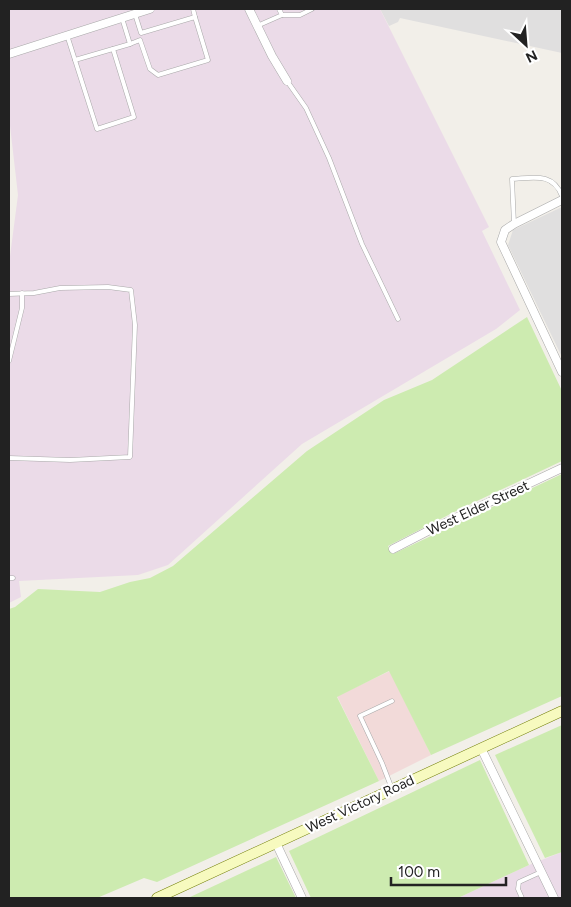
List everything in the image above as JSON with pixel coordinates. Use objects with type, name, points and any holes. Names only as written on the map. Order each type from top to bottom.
[{"type":"main road","name":"West Victory Road","points":[[157,898],[562,711]]},
{"type":"street","points":[[9,54],[150,9]]},
{"type":"street","points":[[249,9],[287,81]]},
{"type":"street","points":[[562,200],[514,224],[505,230],[502,236],[502,246],[562,372]]},
{"type":"street","name":"West Elder Street","points":[[393,549],[562,468]]},
{"type":"street","points":[[481,748],[554,898]]},
{"type":"street","points":[[276,843],[302,898]]},
{"type":"lane","points":[[135,14],[141,33],[140,40],[150,69],[158,76],[208,60],[193,9]]},
{"type":"lane","points":[[279,9],[282,15]]},
{"type":"lane","points":[[257,26],[282,15],[300,15],[312,9]]},
{"type":"lane","points":[[141,33],[195,17]]},
{"type":"lane","points":[[122,18],[130,44]]},
{"type":"lane","points":[[67,35],[97,130],[134,117],[113,49]]},
{"type":"lane","points":[[75,60],[140,40]]},
{"type":"lane","points":[[287,81],[306,108],[329,158],[362,244],[398,319]]},
{"type":"lane","points":[[514,224],[512,179],[544,177],[554,183],[562,196]]},
{"type":"lane","points":[[9,294],[34,293],[60,288],[108,287],[131,290],[135,325],[130,457],[70,460],[9,458]]},
{"type":"lane","points":[[9,361],[22,308],[22,293]]},
{"type":"lane","points":[[392,701],[360,716],[392,789]]},
{"type":"lane","points":[[522,898],[518,889],[520,882],[541,872]]},
{"type":"shaded area","points":[[9,9],[380,9],[489,227],[482,231],[520,310],[496,329],[302,444],[168,565],[138,575],[19,581],[21,597],[9,603],[9,264],[18,195],[9,117]]},
{"type":"shaded area","points":[[380,9],[562,9],[562,53],[400,18],[398,22],[389,26]]},
{"type":"shaded area","points":[[562,207],[562,357],[508,245],[513,230]]},
{"type":"shaded area","points":[[390,671],[431,755],[379,781],[337,696]]},
{"type":"shaded area","points":[[562,852],[562,898],[458,898],[529,865]]},
{"type":"green space","points":[[527,317],[562,391],[562,461],[462,508],[388,546],[393,554],[562,474],[562,696],[431,755],[389,671],[337,697],[379,781],[157,882],[144,878],[97,898],[9,898],[9,609],[15,607],[38,589],[100,592],[130,582],[150,578],[173,566],[307,451],[384,400],[432,380]]},
{"type":"green space","points":[[562,725],[562,852],[545,858],[495,755]]},
{"type":"green space","points":[[480,760],[529,865],[458,898],[311,898],[289,851]]},
{"type":"green space","points":[[276,857],[296,898],[188,898]]}]
